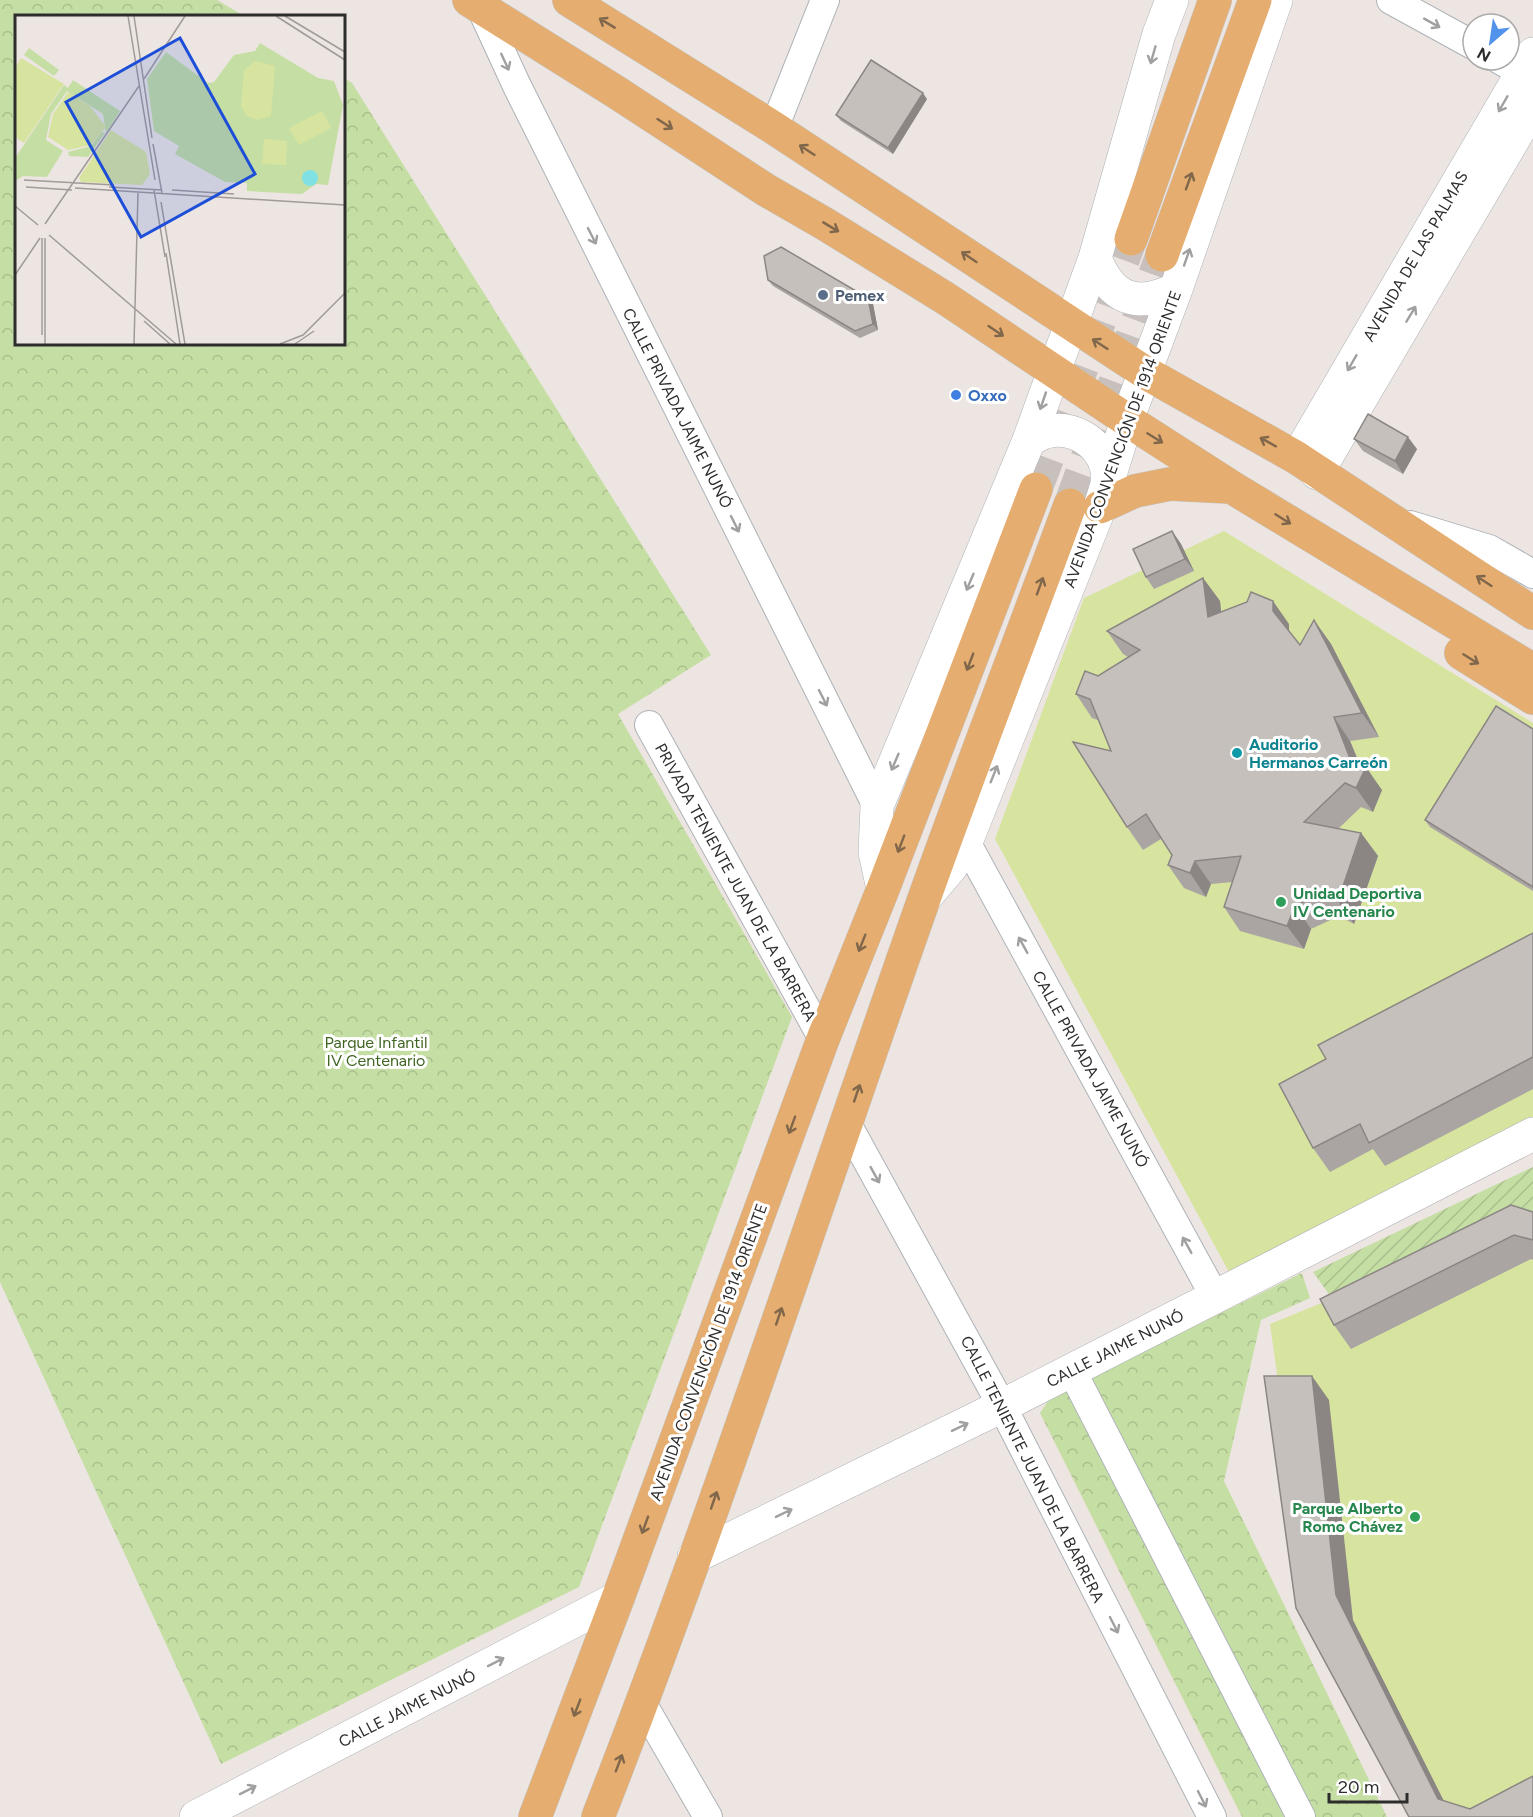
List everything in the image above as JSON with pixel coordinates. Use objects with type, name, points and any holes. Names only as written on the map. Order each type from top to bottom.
[{"type":"main road","points":[[569,0],[774,128],[1146,373],[1307,465],[1533,613]]},
{"type":"main road","points":[[1131,239],[1215,0]]},
{"type":"main road","points":[[1162,255],[1255,0]]},
{"type":"main road","points":[[475,4],[766,190],[935,291],[1233,488],[1533,670]]},
{"type":"main road","points":[[1093,499],[1170,484],[1233,488]]},
{"type":"main road","name":"AVENIDA CONVENCIÓN DE 1914 ORIENTE","points":[[535,1817],[618,1598],[823,1039],[1036,489]]},
{"type":"main road","name":"AVENIDA CONVENCIÓN DE 1914 ORIENTE","points":[[597,1817],[642,1703],[925,897],[1093,499]]},
{"type":"main road","points":[[1346,557],[1364,585],[1391,609],[1533,698]]},
{"type":"street","points":[[774,128],[825,0]]},
{"type":"street","points":[[883,889],[875,852],[877,806],[1029,440],[1095,258],[1159,34],[1172,0]]},
{"type":"street","name":"AVENIDA CONVENCIÓN DE 1914 ORIENTE","points":[[925,897],[951,867],[966,842],[1093,499],[1146,373],[1276,0]]},
{"type":"street","points":[[1391,0],[1461,38]]},
{"type":"street","name":"CALLE PRIVADA JAIME NUNÓ","points":[[475,4],[877,806]]},
{"type":"street","name":"AVENIDA DE LAS PALMAS","points":[[1307,465],[1522,66]]},
{"type":"street","name":"AVENIDA DE LAS PALMAS","points":[[1307,465],[1533,106]]},
{"type":"street","points":[[1095,258],[1102,278],[1117,292],[1137,300],[1157,299],[1176,289]]},
{"type":"street","points":[[1029,440],[1047,431],[1065,430],[1083,436],[1098,449],[1106,466],[1093,499]]},
{"type":"street","points":[[1389,518],[1489,549],[1533,574]]},
{"type":"street","name":"PRIVADA TENIENTE JUAN DE LA BARRERA","points":[[649,725],[823,1039]]},
{"type":"street","name":"CALLE PRIVADA JAIME NUNÓ","points":[[966,842],[1215,1297]]},
{"type":"street","name":"CALLE TENIENTE JUAN DE LA BARRERA","points":[[847,1124],[1002,1406],[1212,1817]]},
{"type":"street","name":"CALLE JAIME NUNÓ","points":[[694,1557],[1002,1406],[1533,1134]]},
{"type":"street","points":[[1071,1369],[1301,1817]]},
{"type":"street","name":"CALLE JAIME NUNÓ","points":[[196,1817],[618,1598]]},
{"type":"street","points":[[642,1703],[708,1817]]},
{"type":"green space","name":"Parque Infantil IV Centenario","points":[[0,0],[217,0],[242,15],[15,15],[15,345],[345,345],[345,79],[352,83],[711,655],[618,714],[792,1017],[579,1587],[221,1764],[0,1282]]},
{"type":"green space","name":"Unidad Deportiva IV Centenario","points":[[1224,531],[1533,723],[1533,1119],[1230,1274],[995,839],[1084,598]]},
{"type":"green space","points":[[1533,1167],[1533,1213],[1338,1307],[1313,1272]]},
{"type":"green space","name":"Parque Alberto Romo Chávez","points":[[1533,1231],[1533,1817],[1413,1817],[1313,1633],[1270,1324],[1324,1302]]},
{"type":"green space","points":[[1302,1273],[1310,1298],[1261,1320],[1224,1481],[1387,1817],[1242,1817],[1040,1413],[1051,1397]]},
{"type":"building","points":[[871,60],[923,93],[888,148],[836,115]]},
{"type":"building","name":"Pemex","points":[[781,247],[868,298],[873,324],[855,331],[768,280],[764,256]]},
{"type":"building","points":[[1368,414],[1408,437],[1395,461],[1354,439]]},
{"type":"building","points":[[1172,531],[1185,559],[1146,577],[1133,549]]},
{"type":"building","name":"Auditorio Hermanos Carreón","points":[[1203,578],[1208,617],[1247,602],[1251,592],[1273,601],[1273,611],[1300,645],[1314,620],[1362,713],[1334,717],[1351,761],[1366,767],[1356,788],[1345,783],[1304,822],[1361,833],[1338,901],[1323,892],[1295,906],[1287,926],[1224,907],[1241,856],[1195,861],[1190,873],[1168,865],[1172,855],[1146,814],[1127,827],[1073,742],[1111,751],[1090,699],[1076,694],[1085,671],[1098,676],[1140,650],[1107,631]]},
{"type":"building","points":[[1496,706],[1533,729],[1533,887],[1425,820]]},
{"type":"building","points":[[1533,933],[1533,1057],[1369,1143],[1360,1124],[1313,1148],[1279,1084],[1326,1059],[1318,1045]]},
{"type":"building","points":[[1511,1205],[1533,1212],[1533,1240],[1514,1235],[1334,1325],[1320,1299]]},
{"type":"building","points":[[1264,1376],[1312,1376],[1336,1595],[1438,1799],[1470,1809],[1533,1776],[1533,1817],[1409,1817],[1296,1608]]},
{"type":"tunnel","points":[[1036,489],[1131,239]]},
{"type":"tunnel","points":[[1070,505],[1162,255]]},
{"type":"place","name":"Pemex","points":[[823,295]]},
{"type":"place","name":"Oxxo","points":[[956,395]]},
{"type":"place","name":"Auditorio Hermanos Carreón","points":[[1237,753]]},
{"type":"place","name":"Unidad Deportiva IV Centenario","points":[[1281,902]]},
{"type":"place","name":"Parque Alberto Romo Chávez","points":[[1415,1517]]}]
